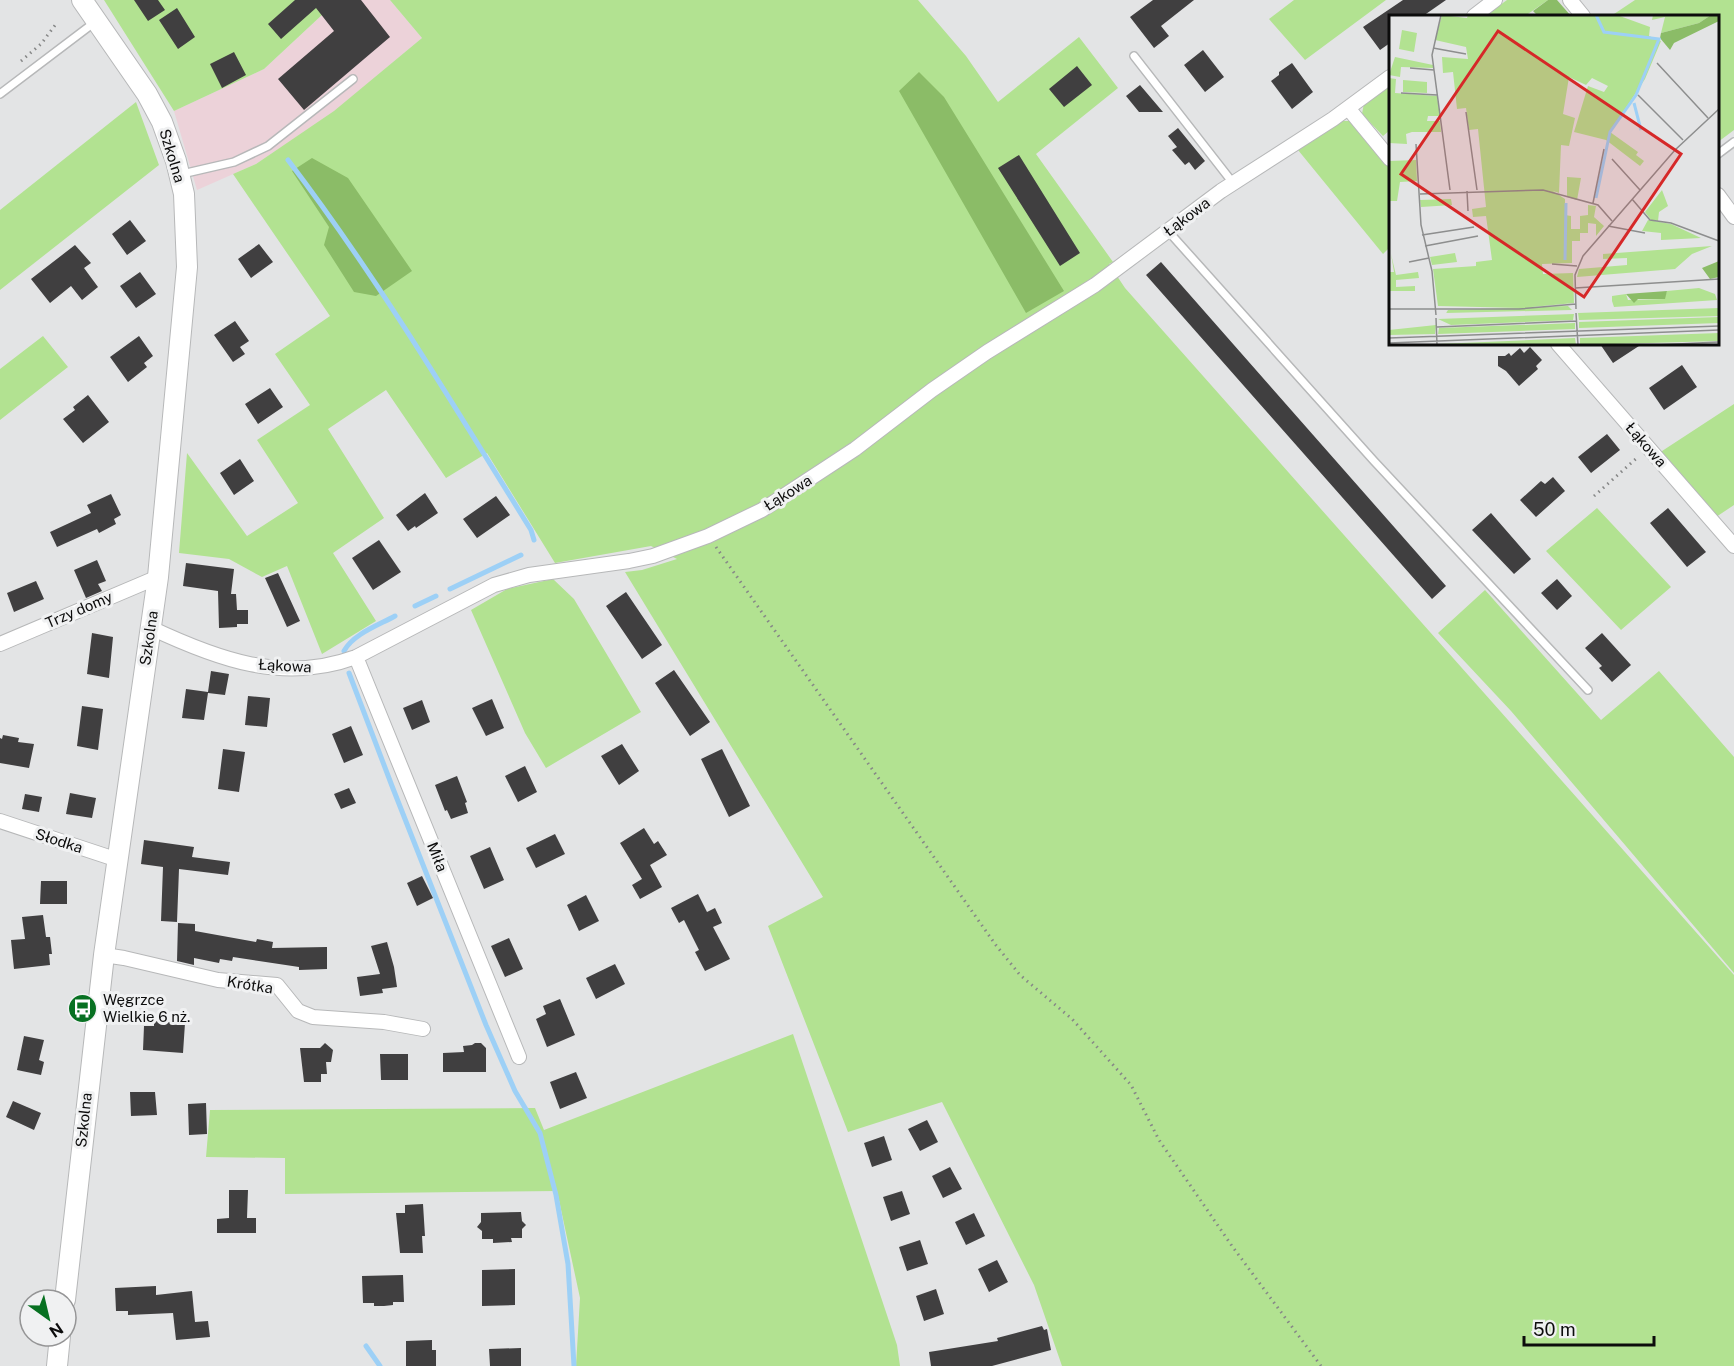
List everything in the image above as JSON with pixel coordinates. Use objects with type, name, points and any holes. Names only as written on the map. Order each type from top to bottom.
[{"type":"street","name":"Szkolna","points":[[66,1288],[104,955],[158,577],[187,267],[186,214],[170,141],[156,109],[82,0]]},
{"type":"street","points":[[1475,15],[1495,0]]},
{"type":"street","points":[[1570,0],[1582,15]]},
{"type":"street","name":"Łąkowa","points":[[151,628],[223,659],[276,668],[314,669],[356,657],[494,585],[529,575],[629,561],[677,549],[708,536],[762,510],[800,486],[932,390],[987,352],[1103,280],[1233,183],[1348,108],[1389,78]]},
{"type":"street","points":[[1348,108],[1389,158]]},
{"type":"street","points":[[1719,196],[1734,217]]},
{"type":"street","name":"Łąkowa","points":[[1559,345],[1734,546]]},
{"type":"street","name":"Trzy domy","points":[[0,644],[158,577]]},
{"type":"street","name":"Miła","points":[[356,657],[519,1057]]},
{"type":"street","name":"Słodka","points":[[0,821],[118,860]]},
{"type":"street","name":"Krótka","points":[[104,955],[218,980],[277,985],[298,1011],[313,1017],[384,1022],[423,1029]]},
{"type":"street","points":[[57,1366],[59,1348]]},
{"type":"lane","points":[[0,94],[97,21]]},
{"type":"lane","points":[[1134,56],[1233,183]]},
{"type":"lane","points":[[179,174],[234,162],[267,146],[353,79]]},
{"type":"lane","points":[[1719,153],[1734,142]]},
{"type":"lane","points":[[1168,231],[1374,461],[1588,690]]},
{"type":"path","points":[[14,66],[41,44],[56,24]]},
{"type":"path","points":[[1594,496],[1648,448]]},
{"type":"path","points":[[708,536],[995,944],[1020,975],[1072,1019],[1131,1085],[1159,1140],[1232,1246],[1321,1366]]},
{"type":"shaded area","points":[[338,0],[390,0],[422,38],[335,111],[256,164],[197,190],[174,111],[264,69]]},
{"type":"green space","points":[[104,0],[338,0],[264,69],[174,111]]},
{"type":"green space","points":[[390,0],[918,0],[966,56],[998,102],[1079,37],[1118,88],[1036,154],[1113,262],[1109,264],[1125,288],[1734,975],[1734,1366],[1062,1366],[1034,1285],[942,1102],[848,1132],[768,926],[823,897],[625,572],[642,570],[677,559],[651,546],[555,563],[487,453],[446,478],[386,390],[328,429],[384,518],[333,553],[376,621],[322,654],[287,566],[262,577],[229,559],[179,553],[187,453],[247,536],[298,503],[257,440],[310,405],[275,354],[330,316],[233,174],[256,164],[334,111],[422,38]]},
{"type":"green space","points":[[1294,0],[1386,0],[1305,60],[1269,19]]},
{"type":"green space","points":[[1507,0],[1548,0],[1526,15],[1486,15]]},
{"type":"green space","points":[[1548,0],[1557,0],[1570,15],[1537,15],[1533,11]]},
{"type":"green space","points":[[1635,0],[1734,0],[1734,130],[1719,141],[1719,15],[1612,15]]},
{"type":"green space","points":[[919,72],[944,97],[1064,291],[1026,313],[899,91]]},
{"type":"green space","points":[[1389,85],[1389,131],[1383,136],[1362,114],[1364,103]]},
{"type":"green space","points":[[136,102],[159,165],[0,290],[0,210]]},
{"type":"green space","points":[[1338,121],[1350,121],[1389,168],[1389,248],[1383,254],[1298,150]]},
{"type":"green space","points":[[312,158],[348,178],[412,271],[376,296],[354,292],[324,245],[329,227],[292,171]]},
{"type":"green space","points":[[43,336],[68,367],[0,420],[0,369]]},
{"type":"green space","points":[[1734,404],[1734,505],[1716,517],[1659,453]]},
{"type":"green space","points":[[1597,508],[1671,587],[1621,630],[1546,551]]},
{"type":"green space","points":[[553,579],[574,599],[641,712],[546,768],[525,733],[471,610],[507,589]]},
{"type":"green space","points":[[1485,590],[1601,720],[1659,671],[1734,757],[1734,973],[1511,711],[1438,633]]},
{"type":"green space","points":[[793,1034],[897,1345],[900,1366],[576,1366],[580,1298],[557,1191],[285,1194],[285,1158],[206,1157],[210,1110],[535,1108],[544,1130]]},
{"type":"building","points":[[134,0],[158,0],[165,10],[148,21]]},
{"type":"building","points":[[295,0],[361,0],[390,37],[304,110],[278,79],[334,31],[316,8],[281,39],[268,24]]},
{"type":"building","points":[[1153,0],[1194,0],[1161,26],[1169,36],[1154,48],[1130,17]]},
{"type":"building","points":[[1403,0],[1446,0],[1424,15],[1389,15],[1389,44],[1380,50],[1363,27]]},
{"type":"building","points":[[177,8],[195,37],[178,49],[159,20]]},
{"type":"building","points":[[1203,50],[1224,77],[1205,92],[1184,65]]},
{"type":"building","points":[[234,52],[246,75],[222,88],[210,64]]},
{"type":"building","points":[[1292,63],[1313,92],[1292,109],[1271,81]]},
{"type":"building","points":[[1077,66],[1092,85],[1064,107],[1049,89]]},
{"type":"building","points":[[1140,85],[1163,112],[1139,112],[1126,96]]},
{"type":"building","points":[[1178,128],[1205,161],[1195,170],[1189,162],[1185,165],[1172,150],[1177,147],[1168,136]]},
{"type":"building","points":[[1019,155],[1080,253],[1060,266],[998,168]]},
{"type":"building","points":[[130,220],[146,241],[127,255],[112,234]]},
{"type":"building","points":[[259,244],[273,262],[251,278],[238,259]]},
{"type":"building","points":[[75,245],[91,263],[84,268],[98,287],[82,300],[71,286],[50,303],[31,279]]},
{"type":"building","points":[[1161,262],[1446,586],[1432,599],[1146,275]]},
{"type":"building","points":[[140,272],[156,294],[136,308],[120,286]]},
{"type":"building","points":[[235,321],[249,341],[240,347],[245,354],[233,362],[214,335]]},
{"type":"building","points":[[139,336],[153,356],[144,363],[147,367],[128,382],[110,357]]},
{"type":"building","points":[[1601,345],[1640,345],[1613,363]]},
{"type":"building","points":[[1530,347],[1542,360],[1536,366],[1538,369],[1519,386],[1506,371],[1498,366],[1498,356],[1505,356],[1509,353],[1511,356],[1520,348],[1524,353]]},
{"type":"building","points":[[1682,365],[1697,387],[1664,410],[1649,388]]},
{"type":"building","points":[[270,388],[283,407],[258,424],[245,404]]},
{"type":"building","points":[[88,395],[109,422],[83,443],[63,419],[75,410],[73,407]]},
{"type":"building","points":[[1607,434],[1620,450],[1591,473],[1578,457]]},
{"type":"building","points":[[240,459],[254,481],[234,495],[220,473]]},
{"type":"building","points":[[1553,477],[1565,491],[1536,517],[1520,500],[1541,481],[1545,484]]},
{"type":"building","points":[[425,493],[438,513],[408,531],[396,515]]},
{"type":"building","points":[[111,494],[121,515],[114,519],[116,524],[99,533],[97,529],[57,547],[50,532],[91,513],[87,505]]},
{"type":"building","points":[[496,496],[510,515],[477,538],[463,519]]},
{"type":"building","points":[[1668,508],[1706,552],[1687,567],[1650,523]]},
{"type":"building","points":[[1491,513],[1531,559],[1514,574],[1472,530]]},
{"type":"building","points":[[379,540],[401,572],[373,590],[352,558]]},
{"type":"building","points":[[97,560],[106,581],[98,584],[102,591],[86,598],[74,570]]},
{"type":"building","points":[[186,563],[234,569],[231,594],[236,594],[237,610],[248,610],[248,624],[219,628],[218,591],[183,586]]},
{"type":"building","points":[[278,573],[300,621],[287,627],[265,578]]},
{"type":"building","points":[[1557,579],[1572,596],[1557,610],[1541,593]]},
{"type":"building","points":[[36,581],[44,599],[14,612],[7,593]]},
{"type":"building","points":[[626,592],[662,645],[642,659],[606,606]]},
{"type":"building","points":[[92,633],[113,637],[109,678],[87,674]]},
{"type":"building","points":[[1602,633],[1631,665],[1612,682],[1599,668],[1602,666],[1585,648]]},
{"type":"building","points":[[674,670],[710,722],[690,736],[655,683]]},
{"type":"building","points":[[211,671],[229,674],[225,695],[208,693],[204,720],[182,718],[186,689],[208,692]]},
{"type":"building","points":[[248,696],[270,698],[267,727],[245,725]]},
{"type":"building","points":[[492,699],[504,728],[486,736],[472,708]]},
{"type":"building","points":[[422,700],[430,722],[412,730],[403,708]]},
{"type":"building","points":[[82,706],[103,709],[98,750],[77,746]]},
{"type":"building","points":[[351,726],[363,755],[344,763],[332,734]]},
{"type":"building","points":[[3,735],[19,738],[18,742],[34,744],[29,768],[0,763],[0,738],[2,739]]},
{"type":"building","points":[[622,744],[639,771],[619,785],[601,756]]},
{"type":"building","points":[[223,749],[245,752],[239,792],[218,789]]},
{"type":"building","points":[[722,749],[750,806],[729,817],[701,759]]},
{"type":"building","points":[[525,766],[537,792],[518,802],[505,776]]},
{"type":"building","points":[[457,776],[467,802],[465,803],[468,813],[451,819],[447,810],[445,811],[435,785]]},
{"type":"building","points":[[349,788],[356,803],[341,809],[334,794]]},
{"type":"building","points":[[70,793],[96,798],[92,818],[66,814]]},
{"type":"building","points":[[25,794],[42,797],[39,812],[22,809]]},
{"type":"building","points":[[644,828],[654,844],[658,841],[667,855],[650,865],[662,887],[640,899],[632,885],[642,879],[620,843]]},
{"type":"building","points":[[555,834],[565,854],[536,868],[526,848]]},
{"type":"building","points":[[144,840],[194,847],[192,857],[230,862],[228,875],[179,869],[177,922],[161,921],[163,867],[141,864]]},
{"type":"building","points":[[490,847],[504,880],[484,889],[470,856]]},
{"type":"building","points":[[422,876],[433,898],[417,906],[407,883]]},
{"type":"building","points":[[41,881],[67,881],[67,904],[40,904]]},
{"type":"building","points":[[698,894],[707,912],[715,908],[722,923],[713,927],[730,959],[705,971],[695,952],[699,950],[684,920],[679,923],[671,908]]},
{"type":"building","points":[[586,895],[599,921],[579,931],[567,905]]},
{"type":"building","points":[[43,915],[46,937],[50,937],[52,954],[49,954],[50,965],[14,969],[11,940],[25,939],[22,917]]},
{"type":"building","points":[[178,923],[195,924],[195,931],[256,942],[257,939],[273,942],[272,948],[327,947],[327,969],[299,970],[299,967],[233,957],[232,961],[220,959],[219,963],[194,958],[194,965],[177,961]]},
{"type":"building","points":[[509,938],[523,969],[505,977],[491,946]]},
{"type":"building","points":[[387,942],[397,987],[382,989],[383,993],[360,996],[357,977],[380,974],[371,946]]},
{"type":"building","points":[[615,964],[625,984],[596,999],[586,978]]},
{"type":"building","points":[[560,999],[575,1035],[547,1047],[536,1019],[546,1014],[543,1006]]},
{"type":"building","points":[[154,1021],[185,1023],[183,1053],[143,1050],[144,1026],[154,1026]]},
{"type":"building","points":[[24,1036],[44,1040],[39,1060],[44,1062],[41,1075],[17,1070]]},
{"type":"building","points":[[325,1043],[333,1050],[331,1062],[326,1062],[327,1074],[321,1074],[321,1082],[304,1082],[300,1048],[320,1048]]},
{"type":"building","points":[[481,1043],[486,1048],[486,1072],[443,1072],[443,1053],[464,1052],[463,1046]]},
{"type":"building","points":[[380,1054],[408,1054],[408,1080],[381,1080]]},
{"type":"building","points":[[576,1072],[587,1098],[560,1109],[550,1082]]},
{"type":"building","points":[[130,1092],[155,1092],[157,1115],[131,1116]]},
{"type":"building","points":[[13,1101],[41,1113],[34,1130],[6,1117]]},
{"type":"building","points":[[206,1103],[207,1134],[189,1135],[188,1104]]},
{"type":"building","points":[[927,1120],[938,1142],[920,1151],[908,1129]]},
{"type":"building","points":[[884,1136],[892,1160],[872,1167],[864,1143]]},
{"type":"building","points":[[950,1167],[962,1189],[943,1198],[932,1176]]},
{"type":"building","points":[[229,1190],[248,1190],[247,1218],[256,1218],[256,1233],[217,1233],[217,1219],[229,1218]]},
{"type":"building","points":[[902,1191],[910,1214],[891,1221],[883,1197]]},
{"type":"building","points":[[423,1204],[425,1236],[422,1236],[423,1253],[400,1253],[396,1213],[405,1213],[405,1205]]},
{"type":"building","points":[[521,1212],[522,1221],[526,1225],[522,1229],[522,1238],[511,1238],[512,1242],[493,1243],[493,1239],[482,1239],[482,1231],[477,1227],[481,1222],[481,1213]]},
{"type":"building","points":[[974,1213],[985,1236],[966,1245],[955,1222]]},
{"type":"building","points":[[920,1240],[928,1264],[907,1271],[899,1247]]},
{"type":"building","points":[[997,1260],[1008,1282],[989,1292],[978,1269]]},
{"type":"building","points":[[515,1269],[515,1305],[482,1306],[482,1270]]},
{"type":"building","points":[[403,1275],[404,1302],[393,1302],[393,1305],[384,1306],[363,1303],[362,1276]]},
{"type":"building","points":[[156,1286],[156,1295],[192,1291],[195,1322],[208,1321],[210,1337],[176,1340],[173,1313],[128,1315],[128,1311],[116,1311],[115,1288]]},
{"type":"building","points":[[936,1289],[944,1314],[924,1321],[916,1296]]},
{"type":"building","points":[[1042,1326],[1044,1330],[1047,1329],[1051,1350],[992,1366],[931,1366],[929,1352],[998,1341],[997,1338]]},
{"type":"building","points":[[432,1340],[432,1350],[436,1350],[436,1366],[406,1366],[406,1341]]},
{"type":"building","points":[[521,1348],[521,1366],[490,1366],[489,1349]]},
{"type":"waterway","points":[[288,160],[353,249],[414,342],[531,530],[534,540]]},
{"type":"waterway","points":[[450,589],[521,555]]},
{"type":"waterway","points":[[415,606],[436,596]]},
{"type":"waterway","points":[[344,651],[360,635],[395,616]]},
{"type":"waterway","points":[[349,673],[486,1025],[515,1091],[540,1133],[556,1195],[568,1264],[574,1366]]},
{"type":"waterway","points":[[366,1346],[380,1366]]},
{"type":"place","name":"Węgrzce Wielkie 6 nż.","points":[[82,1009]]}]
